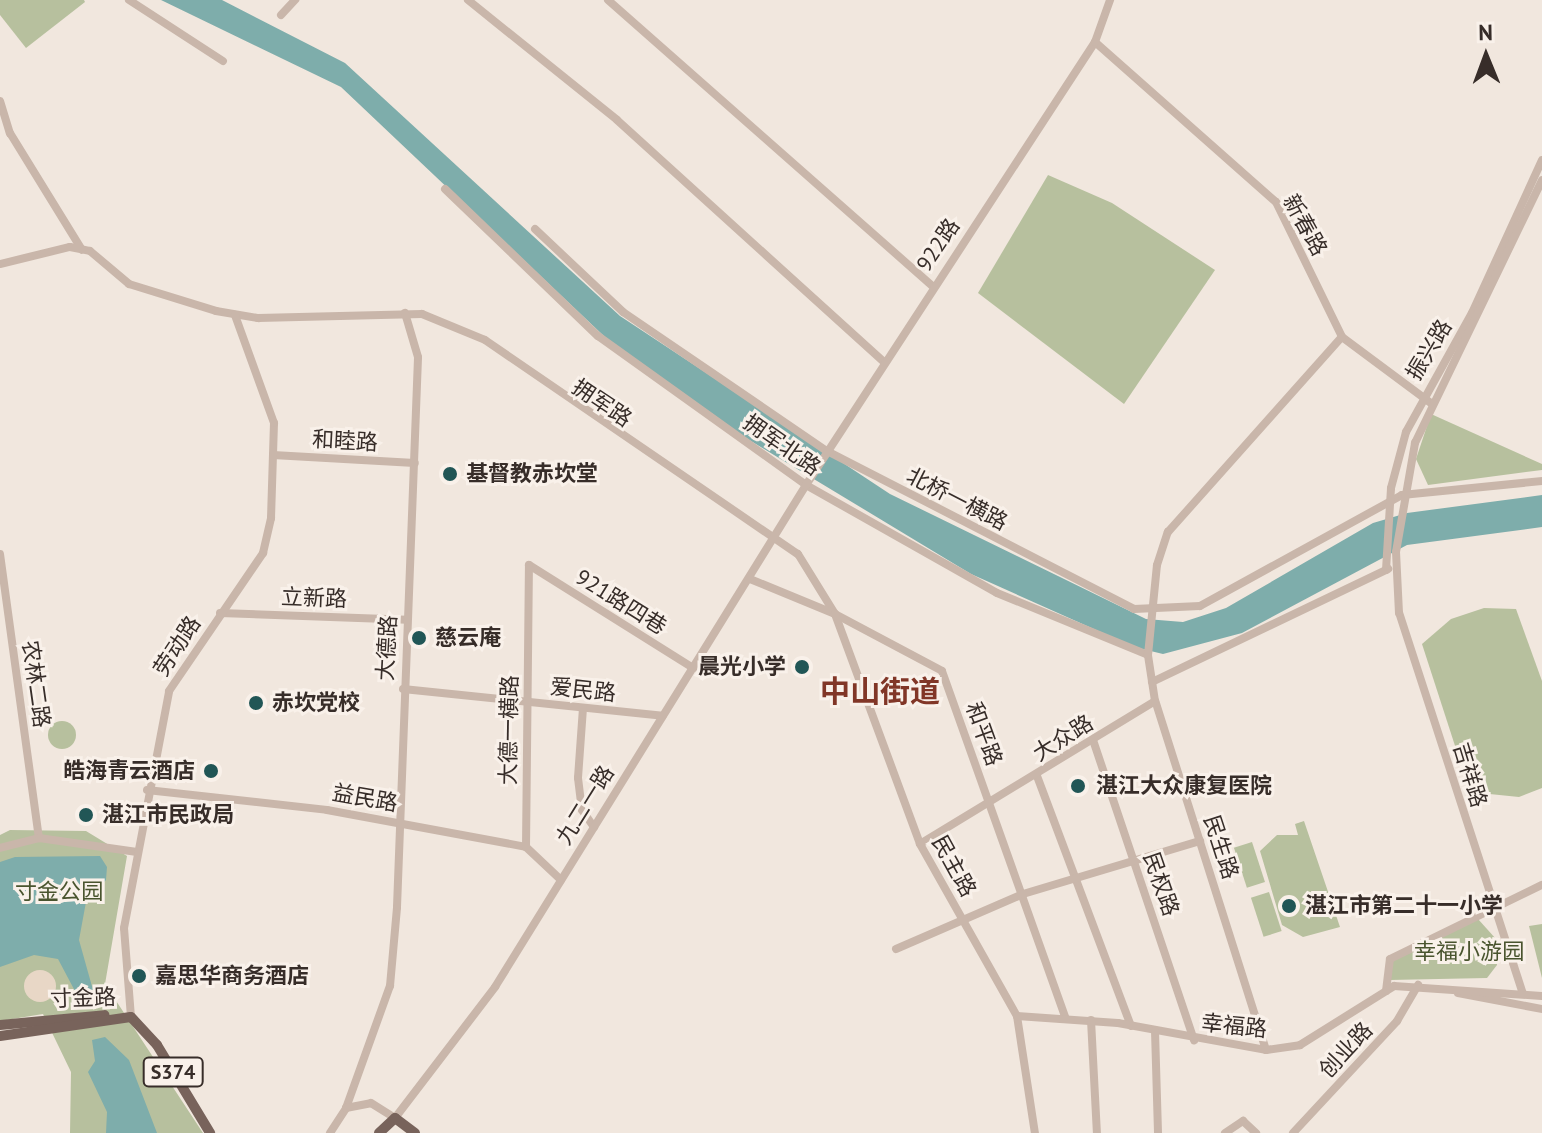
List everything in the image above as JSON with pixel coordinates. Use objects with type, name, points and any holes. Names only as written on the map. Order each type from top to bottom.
[{"type":"main road","name":"寸金路","points":[[0,1025],[74,1013],[131,1017]]},
{"type":"main road","name":"寸金路","points":[[0,1036],[131,1017]]},
{"type":"main road","name":"S374","points":[[131,1017],[157,1045],[210,1133]]},
{"type":"main road","name":"九二一路","points":[[379,1133],[395,1118]]},
{"type":"main road","points":[[395,1118],[415,1133]]},
{"type":"street","points":[[129,0],[223,61]]},
{"type":"street","points":[[281,15],[295,0]]},
{"type":"street","points":[[468,0],[617,120],[884,362]]},
{"type":"street","points":[[608,0],[932,286]]},
{"type":"street","name":"922路","points":[[806,485],[932,286],[1095,42],[1110,0]]},
{"type":"street","name":"新春路","points":[[1095,42],[1276,202],[1342,337],[1431,403]]},
{"type":"street","points":[[0,101],[10,133],[82,250]]},
{"type":"street","name":"振兴路","points":[[1393,513],[1389,503],[1422,397],[1472,313],[1542,160]]},
{"type":"street","name":"振兴路","points":[[1386,570],[1393,513],[1402,495],[1431,403],[1542,180]]},
{"type":"street","name":"拥军北路","points":[[445,189],[598,336],[806,485],[997,593],[1148,655]]},
{"type":"street","points":[[1532,203],[1542,202]]},
{"type":"street","name":"北桥一横路","points":[[535,229],[623,312],[827,451],[1116,601],[1152,613]]},
{"type":"street","points":[[0,264],[54,247],[82,250]]},
{"type":"street","name":"拥军路","points":[[82,250],[129,284],[235,315],[405,313],[485,340],[774,540]]},
{"type":"street","name":"大德路","points":[[330,1133],[346,1108],[390,986],[400,823],[418,357],[405,313]]},
{"type":"street","name":"劳动路","points":[[131,1017],[124,928],[147,790],[169,691],[263,553],[273,455],[267,389],[246,360],[235,315]]},
{"type":"street","name":"民生路","points":[[1266,1050],[1155,701],[1148,655],[1152,613],[1168,532],[1342,337]]},
{"type":"street","name":"和睦路","points":[[273,455],[415,463]]},
{"type":"street","points":[[1152,613],[1223,596],[1402,495],[1542,481]]},
{"type":"street","name":"九二一路","points":[[395,1118],[495,987],[806,485]]},
{"type":"street","points":[[1152,682],[1396,565],[1393,513]]},
{"type":"street","points":[[774,540],[798,554],[835,614]]},
{"type":"street","name":"农林二路","points":[[0,554],[39,838]]},
{"type":"street","name":"921路四巷","points":[[529,565],[693,668]]},
{"type":"street","name":"大德一横路","points":[[526,847],[529,565]]},
{"type":"street","name":"吉祥路","points":[[1396,565],[1399,613],[1493,910],[1523,994]]},
{"type":"street","name":"和平路","points":[[750,579],[835,614],[942,671],[1065,1017]]},
{"type":"street","name":"立新路","points":[[220,613],[407,620]]},
{"type":"street","name":"民主路","points":[[835,614],[920,844],[1017,1016],[1035,1133]]},
{"type":"street","name":"爱民路","points":[[403,689],[663,716]]},
{"type":"street","name":"大众路","points":[[920,844],[991,805],[1155,701]]},
{"type":"street","points":[[583,708],[578,778],[582,810],[594,827]]},
{"type":"street","name":"民权路","points":[[1093,740],[1194,1040]]},
{"type":"street","points":[[1037,776],[1131,1026]]},
{"type":"street","name":"益民路","points":[[147,790],[400,823],[526,847]]},
{"type":"street","points":[[0,848],[39,838],[137,852]]},
{"type":"street","points":[[896,949],[1023,894],[1200,841]]},
{"type":"street","points":[[526,847],[561,880]]},
{"type":"street","points":[[1542,885],[1390,959],[1390,988],[1418,985],[1542,996]]},
{"type":"street","points":[[1418,985],[1542,1009]]},
{"type":"street","name":"创业路","points":[[1293,1133],[1397,1021],[1418,985]]},
{"type":"street","name":"幸福路","points":[[1017,1016],[1091,1020],[1266,1050],[1300,1045],[1390,988]]},
{"type":"street","points":[[1091,1020],[1097,1133]]},
{"type":"street","points":[[1155,1031],[1158,1133]]},
{"type":"street","points":[[346,1108],[371,1103],[395,1118]]},
{"type":"street","points":[[1225,1133],[1243,1121],[1256,1133]]},
{"type":"green space","points":[[0,0],[85,2],[26,48],[0,15]]},
{"type":"green space","points":[[1048,175],[1112,203],[1215,270],[1124,404],[978,293]]},
{"type":"green space","points":[[1431,414],[1542,464],[1542,470],[1428,485],[1416,459]]},
{"type":"green space","points":[[1484,608],[1516,609],[1542,681],[1542,788],[1519,797],[1470,792],[1422,644],[1451,619]]},
{"type":"green space","points":[[62,721],[72,725],[76,735],[72,745],[62,749],[52,745],[48,735],[52,725]]},
{"type":"green space","points":[[1304,821],[1340,927],[1303,937],[1282,925],[1260,851],[1277,835],[1298,835],[1295,824]]},
{"type":"green space","name":"寸金公园","points":[[10,830],[86,831],[127,856],[105,984],[203,1133],[70,1133],[71,1072],[43,1014],[0,1021],[0,835]]},
{"type":"green space","points":[[1252,842],[1265,882],[1247,888],[1234,848]]},
{"type":"green space","points":[[1269,892],[1282,931],[1264,937],[1251,898]]},
{"type":"green space","name":"幸福小游园","points":[[1478,919],[1496,939],[1497,965],[1487,978],[1390,980],[1391,960]]},
{"type":"green space","points":[[1542,924],[1542,978],[1529,926]]},
{"type":"shaded area","points":[[40,970],[51,975],[56,986],[51,997],[40,1002],[29,997],[24,986],[29,975]]},
{"type":"water","points":[[161,0],[222,0],[345,63],[620,316],[890,494],[1146,619],[1183,622],[1226,608],[1373,523],[1407,513],[1542,495],[1542,527],[1407,545],[1242,633],[1163,654],[1134,647],[971,574],[746,438],[606,338],[341,87]]},
{"type":"water","points":[[100,856],[107,867],[106,880],[86,902],[79,940],[93,990],[76,993],[58,959],[34,955],[0,967],[0,862],[15,857]]},
{"type":"water","points":[[105,1037],[129,1060],[157,1133],[106,1133],[107,1112],[88,1072],[95,1061],[92,1040]]},
{"type":"place","name":"基督教赤坎堂","points":[[450,474]]},
{"type":"place","name":"慈云庵","points":[[419,638]]},
{"type":"place","name":"晨光小学","points":[[802,667]]},
{"type":"place","name":"赤坎党校","points":[[256,703]]},
{"type":"place","name":"皓海青云酒店","points":[[211,771]]},
{"type":"place","name":"湛江大众康复医院","points":[[1078,786]]},
{"type":"place","name":"湛江市民政局","points":[[86,815]]},
{"type":"place","name":"湛江市第二十一小学","points":[[1289,906]]},
{"type":"place","name":"嘉思华商务酒店","points":[[139,976]]},
{"type":"district","name":"中山街道","points":[[880,691]]}]
